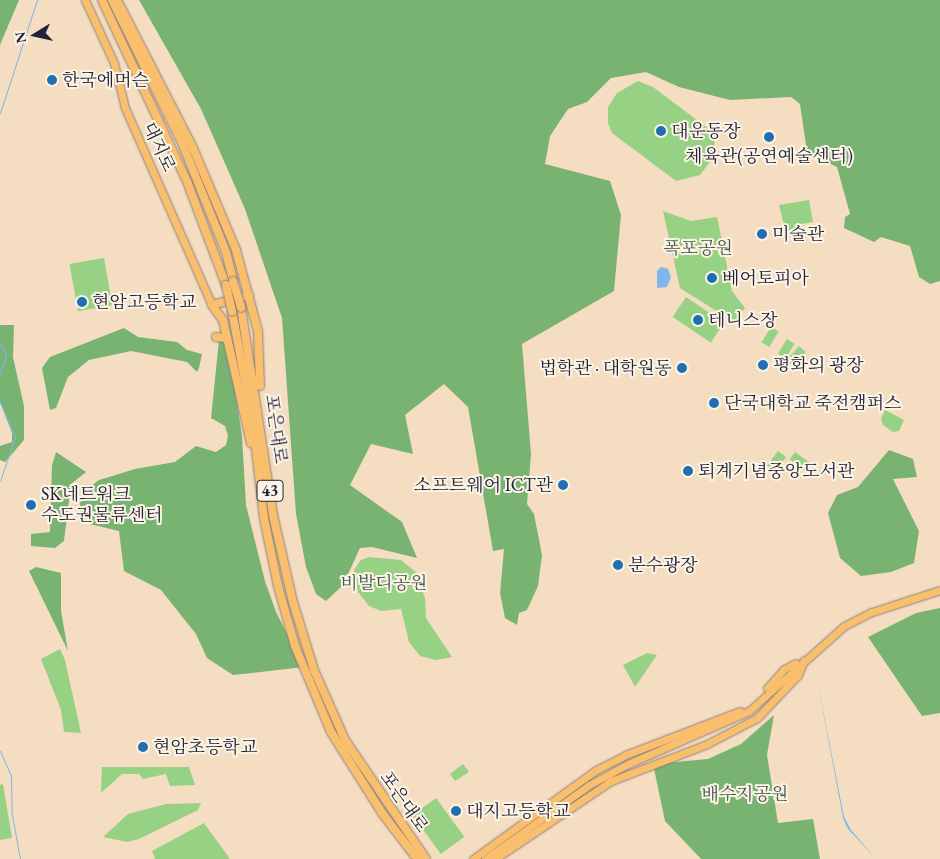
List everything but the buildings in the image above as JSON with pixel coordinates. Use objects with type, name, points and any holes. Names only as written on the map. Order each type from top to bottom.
[{"type":"highway","name":"포은대로","points":[[102,0],[188,184],[226,286],[247,387],[258,474],[278,586],[310,671],[322,709],[331,732],[359,778],[417,859]]},
{"type":"highway","name":"포은대로","points":[[112,0],[186,154],[226,252],[241,308],[283,562],[310,671],[375,788],[426,859]]},
{"type":"highway","points":[[117,0],[209,183],[236,250],[258,330],[266,460]]},
{"type":"highway","points":[[249,295],[212,305],[223,320],[258,474]]},
{"type":"highway","points":[[216,337],[227,338]]},
{"type":"main road","name":"대지로","points":[[85,0],[114,62],[125,108],[212,305]]},
{"type":"main road","points":[[485,859],[589,785],[628,764],[725,724],[761,701],[805,658],[844,626],[872,612],[940,590]]},
{"type":"main road","points":[[473,859],[596,770],[625,755],[712,724],[749,706],[784,669],[805,658]]},
{"type":"main road","points":[[495,859],[611,782],[706,744],[757,718],[798,676],[805,658]]},
{"type":"green space","points":[[0,0],[19,0],[0,45]]},
{"type":"green space","points":[[139,0],[940,0],[940,281],[930,284],[919,277],[910,246],[881,237],[874,242],[844,228],[845,217],[850,214],[837,167],[807,152],[800,104],[791,97],[730,100],[679,87],[646,72],[611,78],[587,102],[568,109],[550,136],[545,164],[610,181],[621,215],[614,291],[522,344],[531,454],[527,504],[534,514],[542,555],[538,586],[527,610],[519,613],[517,625],[505,618],[500,593],[504,549],[493,551],[468,407],[444,384],[405,415],[413,454],[371,444],[350,485],[402,522],[417,558],[372,547],[360,548],[343,585],[326,601],[316,594],[306,567],[296,514],[282,318],[245,209],[201,109]]},
{"type":"green space","name":"대운동장","points":[[638,81],[653,87],[714,133],[715,155],[700,175],[676,181],[612,133],[608,123],[608,107],[617,93]]},
{"type":"green space","points":[[809,200],[813,222],[802,224],[797,231],[786,233],[779,205]]},
{"type":"green space","name":"폭포공원","points":[[663,211],[691,221],[717,217],[732,291],[745,308],[734,322],[680,288]]},
{"type":"green space","points":[[104,258],[112,305],[78,311],[70,264]]},
{"type":"green space","name":"테니스장","points":[[686,297],[724,323],[711,343],[673,317]]},
{"type":"green space","points":[[0,325],[14,325],[13,357],[24,406],[24,440],[5,462],[0,460],[0,446],[12,442],[12,433],[0,402]]},
{"type":"green space","points":[[771,327],[779,332],[769,347],[761,342]]},
{"type":"green space","points":[[124,328],[138,337],[177,342],[187,350],[202,354],[197,372],[187,362],[131,351],[89,360],[68,377],[56,408],[50,410],[42,368],[50,357]]},
{"type":"green space","points":[[787,339],[795,344],[786,358],[778,353]]},
{"type":"green space","points":[[219,340],[224,340],[234,382],[242,436],[246,505],[265,581],[276,612],[304,667],[233,675],[207,658],[196,634],[161,590],[124,571],[119,531],[81,522],[80,503],[86,490],[99,480],[135,469],[175,462],[196,446],[216,452],[226,445],[228,436],[225,426],[211,418]]},
{"type":"green space","points":[[799,346],[806,352],[793,366],[787,360]]},
{"type":"green space","points":[[885,410],[904,420],[899,431],[893,432],[883,425],[881,419]]},
{"type":"green space","points":[[889,450],[913,459],[917,477],[893,479],[919,531],[914,563],[891,572],[861,576],[840,558],[828,513],[837,495],[858,487]]},
{"type":"green space","points":[[778,451],[786,457],[775,471],[767,465]]},
{"type":"green space","points":[[56,452],[86,472],[71,484],[64,541],[55,548],[31,546],[31,534],[50,532],[52,465]]},
{"type":"green space","points":[[795,452],[810,463],[805,470],[790,459]]},
{"type":"green space","name":"비발디공원","points":[[369,557],[401,560],[418,574],[425,599],[426,618],[452,657],[436,660],[420,656],[409,642],[401,609],[381,611],[369,606],[358,592],[354,570],[361,560]]},
{"type":"green space","points":[[36,567],[61,573],[61,611],[68,651],[29,571]]},
{"type":"green space","points":[[940,608],[940,713],[922,716],[868,637],[916,613]]},
{"type":"green space","points":[[60,649],[65,660],[81,733],[64,732],[61,710],[41,659]]},
{"type":"green space","points":[[647,653],[657,655],[635,687],[623,665]]},
{"type":"green space","name":"배수지공원","points":[[774,715],[767,755],[778,823],[813,819],[820,859],[701,859],[665,821],[653,764],[708,759],[741,744]]},
{"type":"green space","points":[[463,764],[469,772],[455,781],[450,774]]},
{"type":"green space","points":[[102,767],[189,767],[195,785],[170,786],[166,774],[143,779],[139,774],[122,774],[101,793]]},
{"type":"green space","points":[[3,784],[12,838],[0,840],[0,785]]},
{"type":"green space","points":[[436,798],[464,837],[441,854],[413,815]]},
{"type":"green space","points":[[201,803],[198,810],[139,839],[127,842],[103,837],[128,814],[166,804]]},
{"type":"green space","points":[[204,823],[230,859],[155,859],[152,851]]},
{"type":"water","points":[[661,267],[668,269],[671,277],[667,287],[657,288],[657,271]]},
{"type":"water","points":[[816,674],[844,817],[851,830],[876,859],[848,829],[843,818]]},
{"type":"waterway","points":[[0,113],[37,0]]},
{"type":"waterway","points":[[0,343],[6,354],[0,374]]},
{"type":"waterway","points":[[0,402],[15,437],[0,481]]},
{"type":"waterway","points":[[0,751],[11,776],[12,815],[20,859]]},
{"type":"place","name":"한국에머슨","points":[[52,80]]},
{"type":"place","name":"대운동장","points":[[661,131]]},
{"type":"place","name":"체육관(공연예술센터)","points":[[769,137]]},
{"type":"place","name":"미술관","points":[[762,234]]},
{"type":"place","name":"베어토피아","points":[[712,278]]},
{"type":"place","name":"현암고등학교","points":[[82,302]]},
{"type":"place","name":"테니스장","points":[[698,320]]},
{"type":"place","name":"평화의 광장","points":[[763,365]]},
{"type":"place","name":"법학관 · 대학원동","points":[[682,368]]},
{"type":"place","name":"단국대학교 죽전캠퍼스","points":[[714,403]]},
{"type":"place","name":"퇴계기념중앙도서관","points":[[688,471]]},
{"type":"place","name":"소프트웨어 ICT관","points":[[563,485]]},
{"type":"place","name":"SK네트워크 수도권물류센터","points":[[31,505]]},
{"type":"place","name":"분수광장","points":[[618,565]]},
{"type":"place","name":"현암초등학교","points":[[143,747]]},
{"type":"place","name":"대지고등학교","points":[[456,811]]}]
